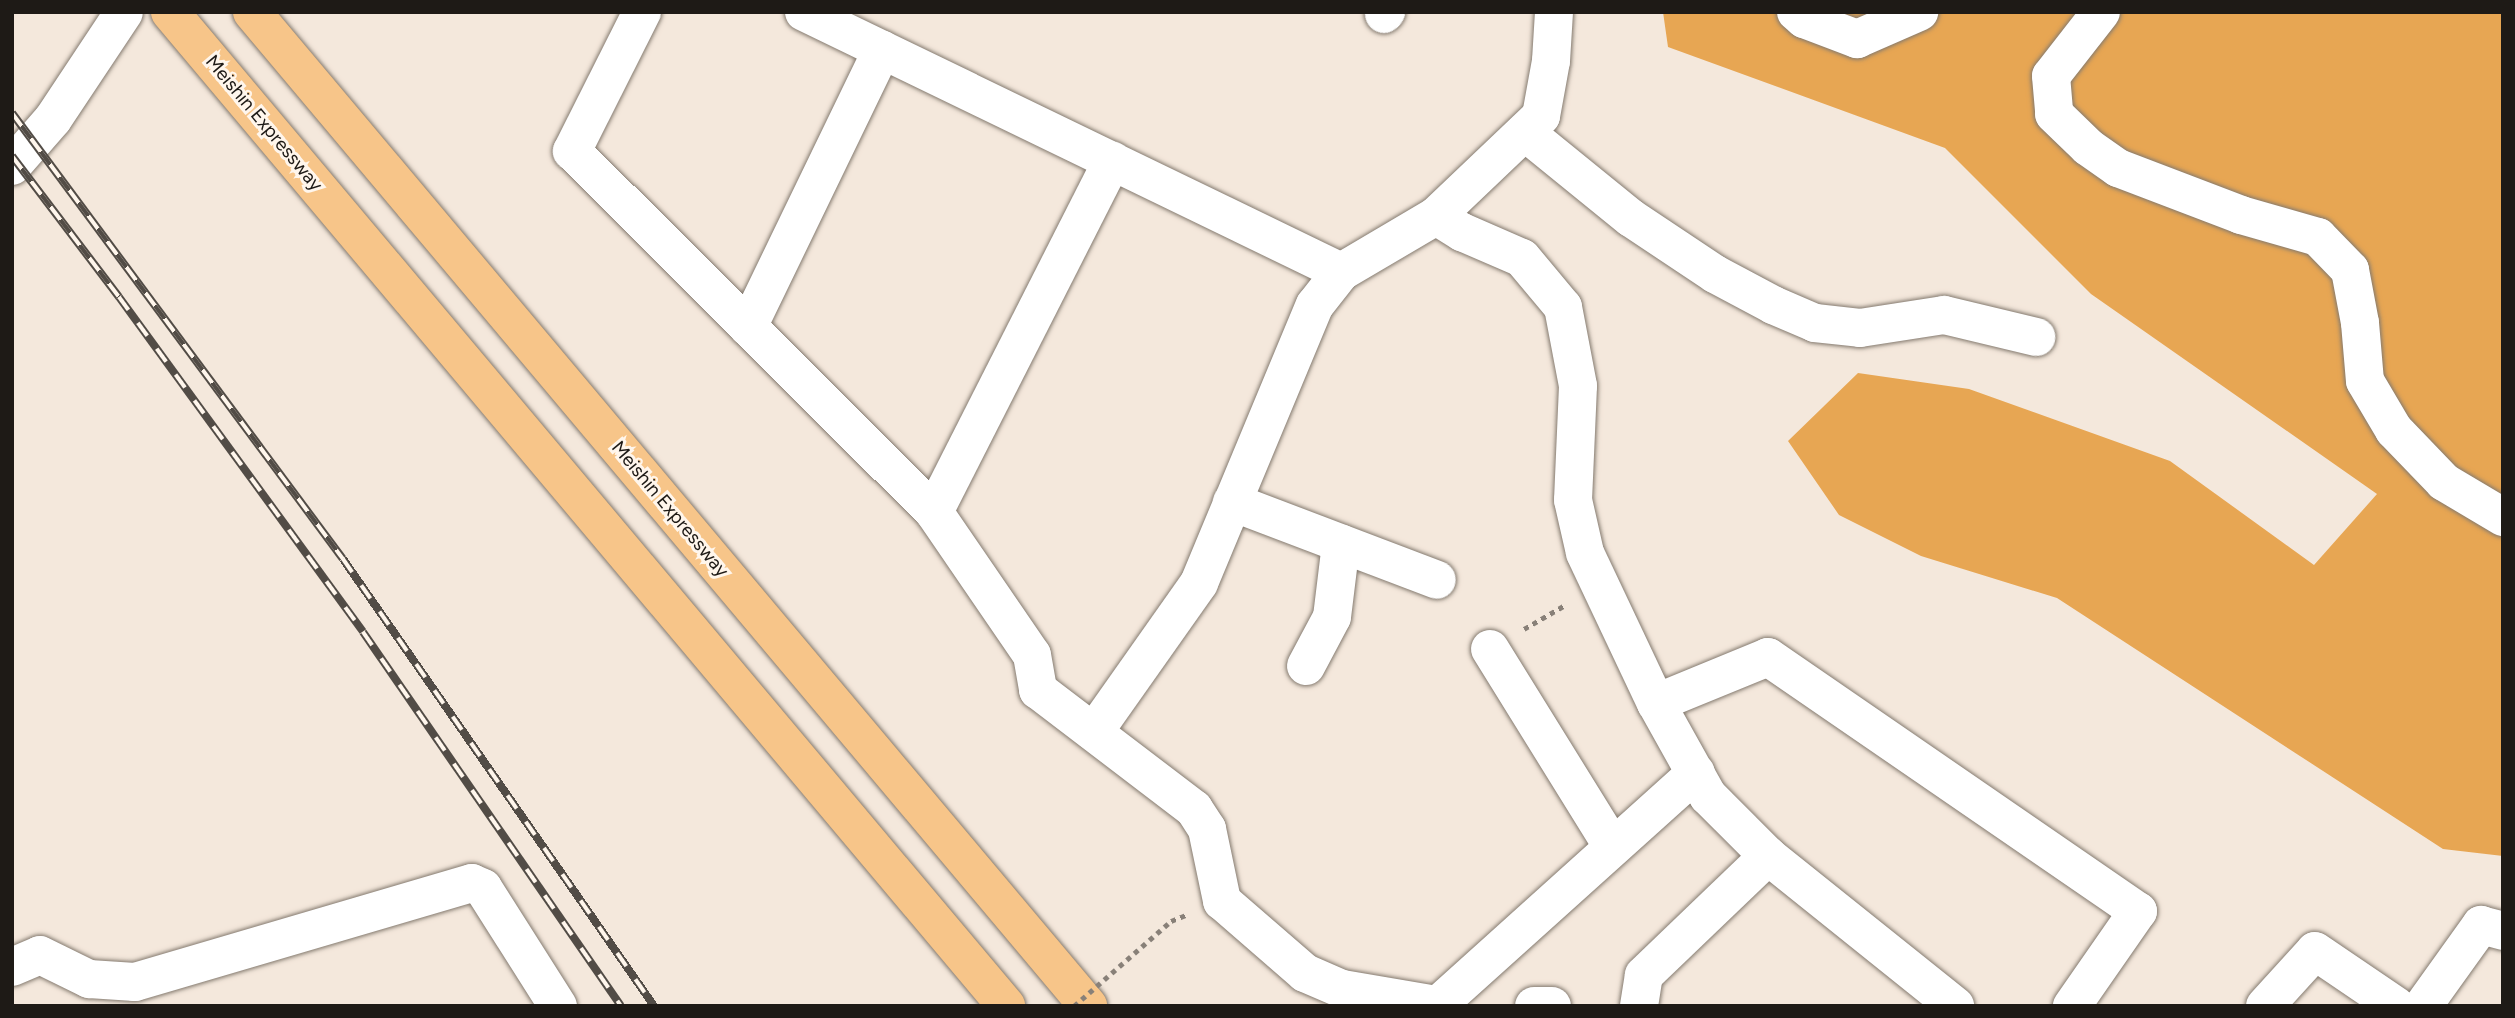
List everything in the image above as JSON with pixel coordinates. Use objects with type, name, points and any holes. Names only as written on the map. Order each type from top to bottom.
[{"type":"highway","name":"Meishin Expressway","points":[[170,12],[1006,1006]]},
{"type":"highway","name":"Meishin Expressway","points":[[252,12],[1088,1006]]},
{"type":"street","points":[[12,166],[53,119],[124,12]]},
{"type":"street","points":[[642,12],[572,151],[934,512],[1032,655],[1038,690],[1194,809],[1207,829],[1222,901],[1305,973],[1342,989],[1440,1005],[1696,773]]},
{"type":"street","points":[[804,12],[1341,272]]},
{"type":"street","points":[[1094,732],[1199,583],[1315,305],[1341,272],[1436,216],[1541,116],[1551,61],[1554,12]]},
{"type":"street","points":[[1796,12],[1804,19],[1857,38],[1919,12]]},
{"type":"street","points":[[2101,12],[2051,76],[2054,114],[2088,147],[2118,167],[2241,215],[2318,237],[2350,270],[2360,323],[2365,381],[2394,430],[2444,482],[2503,517]]},
{"type":"street","points":[[748,327],[882,50]]},
{"type":"street","points":[[1524,132],[1641,225],[1715,274],[1773,305],[1815,323],[1860,328],[1944,315],[2036,337]]},
{"type":"street","points":[[934,512],[1112,161]]},
{"type":"street","points":[[1436,216],[1462,232],[1522,258],[1563,307],[1578,386],[1573,500],[1585,553],[1656,703],[1708,796],[1768,856],[1955,1006]]},
{"type":"street","points":[[1233,502],[1437,580]]},
{"type":"street","points":[[1306,666],[1332,617],[1341,544]]},
{"type":"street","points":[[1490,649],[1613,847]]},
{"type":"street","points":[[1656,703],[1768,657],[2138,911],[2072,1006]]},
{"type":"street","points":[[1641,990],[1768,856]]},
{"type":"street","points":[[12,967],[40,955],[89,979],[135,982],[472,883],[483,888],[556,1005]]},
{"type":"street","points":[[2423,1006],[2482,925],[2503,931]]},
{"type":"street","points":[[2265,1006],[2315,951],[2396,1006]]},
{"type":"street","points":[[1534,1006],[1552,1006]]},
{"type":"path","points":[[1490,649],[1598,584]]},
{"type":"path","points":[[1074,1006],[1171,921]]},
{"type":"shaded area","points":[[1663,12],[2503,12],[2503,856],[2443,849],[2057,598],[1921,556],[1839,515],[1788,441],[1858,373],[1969,389],[2170,461],[2314,565],[2377,494],[2091,294],[1945,148],[1668,47]]},
{"type":"railway","points":[[12,113],[343,559],[654,1006]]},
{"type":"railway","points":[[12,156],[119,297],[363,632],[621,1006]]}]
